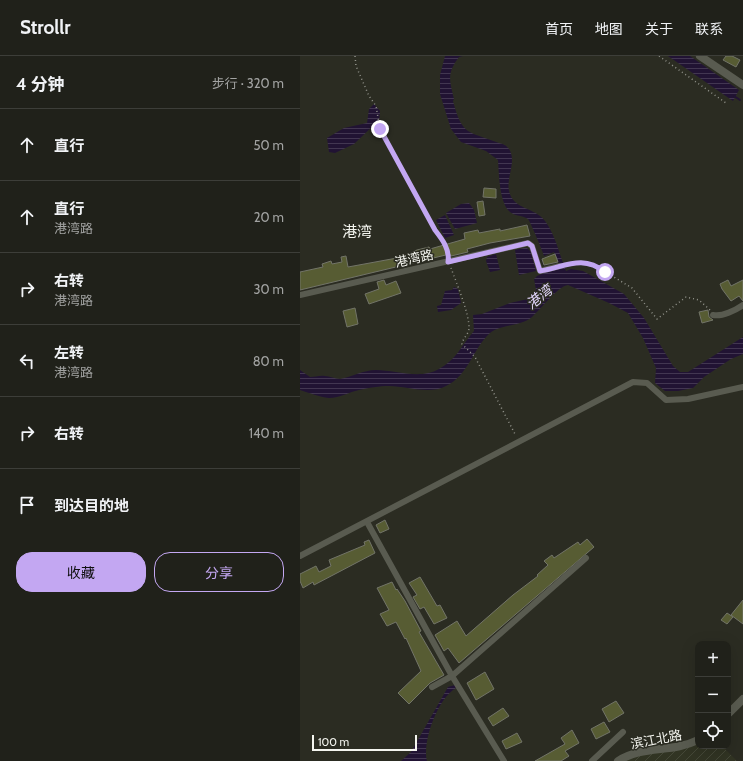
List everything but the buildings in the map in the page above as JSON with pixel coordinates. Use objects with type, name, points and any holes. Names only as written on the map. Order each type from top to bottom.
[{"type":"street","points":[[700,56],[743,85]]},
{"type":"street","name":"港湾路","points":[[300,295],[528,243],[532,246],[540,271],[560,266]]},
{"type":"street","points":[[713,315],[717,316],[743,305]]},
{"type":"street","points":[[300,556],[633,382],[647,383],[666,400],[688,399],[743,387]]},
{"type":"street","points":[[367,522],[452,676],[504,761]]},
{"type":"street","points":[[432,687],[452,676],[586,558]]},
{"type":"street","points":[[729,713],[743,699]]},
{"type":"street","points":[[592,761],[623,732]]},
{"type":"street","name":"滨江北路","points":[[618,761],[641,751],[673,749],[695,741]]},
{"type":"path","points":[[355,56],[356,66],[369,96],[376,106],[380,129],[435,230],[443,241],[449,256],[448,262],[460,293],[468,324],[468,330],[462,344],[475,357],[520,442]]},
{"type":"path","points":[[659,56],[726,103]]},
{"type":"path","points":[[560,266],[578,262],[599,268],[632,288],[657,319],[680,300],[691,297],[699,300],[713,315]]},
{"type":"shaded area","points":[[695,744],[695,749],[725,749],[737,761],[624,761],[640,755]]},
{"type":"water","points":[[445,56],[463,56],[459,57],[452,68],[450,78],[454,99],[453,101],[463,127],[473,134],[503,144],[509,149],[512,159],[508,186],[511,197],[515,202],[541,216],[545,221],[555,239],[566,271],[571,269],[583,271],[624,294],[644,318],[673,366],[680,372],[688,372],[743,337],[743,354],[731,359],[704,377],[693,388],[678,391],[665,391],[655,383],[656,368],[643,338],[628,313],[568,285],[559,289],[532,317],[516,324],[499,328],[490,333],[479,346],[460,375],[454,381],[439,389],[425,390],[396,386],[382,386],[329,398],[300,390],[300,370],[310,377],[329,376],[340,379],[371,370],[383,370],[408,374],[424,374],[439,369],[454,357],[474,331],[473,315],[482,314],[510,303],[528,299],[536,290],[534,279],[537,276],[560,266],[554,252],[544,256],[528,219],[513,214],[506,206],[501,194],[498,160],[486,151],[461,142],[451,129],[440,94],[440,75]]},
{"type":"water","points":[[668,56],[690,56],[739,90],[733,101]]},
{"type":"water","points":[[374,104],[380,111],[379,123],[375,124],[354,144],[335,153],[329,152],[327,138],[344,128],[367,123],[369,109]]},
{"type":"water","points":[[469,203],[474,210],[477,223],[455,229],[446,213],[461,204]]},
{"type":"water","points":[[445,215],[454,235],[445,238],[436,220]]},
{"type":"water","points":[[527,248],[531,252],[536,271],[519,275],[515,250]]},
{"type":"water","points":[[496,254],[500,270],[490,272],[486,261],[487,257]]},
{"type":"water","points":[[454,287],[458,289],[461,303],[451,310],[438,312],[437,306],[441,305],[445,291],[452,290]]},
{"type":"water","points":[[455,685],[456,688],[449,693],[443,701],[433,721],[427,743],[427,761],[401,761],[411,752],[448,687]]},
{"type":"waterway","points":[[734,96],[740,100]]},
{"type":"district","name":"港湾","points":[[357,232]]},
{"type":"route","points":[[380,129],[435,230],[443,241],[449,256],[448,262],[528,243],[532,246],[540,271],[578,262],[599,268],[605,272]]}]
